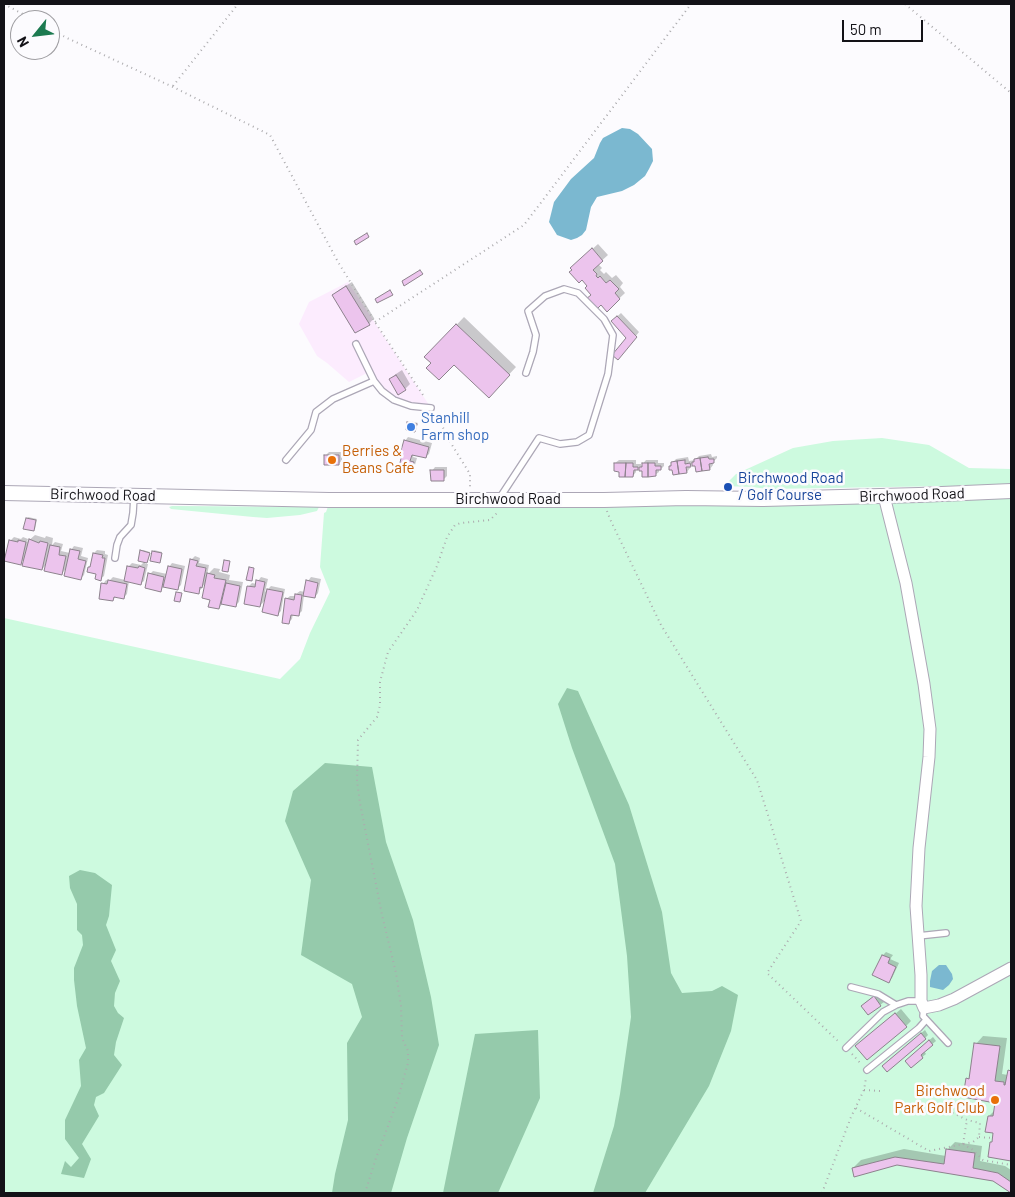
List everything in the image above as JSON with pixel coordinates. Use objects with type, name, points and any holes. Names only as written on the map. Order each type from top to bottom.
[{"type":"street","name":"Birchwood Road","points":[[4,493],[329,500],[470,499],[500,503],[686,498],[884,496],[1011,491]]},
{"type":"street","points":[[884,496],[906,583],[930,729],[929,757],[919,848],[916,906],[924,1010],[947,1002],[1011,968]]},
{"type":"lane","points":[[500,503],[539,438],[560,444],[577,442],[589,435],[608,374],[613,335],[604,319],[578,293],[564,289],[545,296],[528,312],[536,334],[533,352],[526,373]]},
{"type":"lane","points":[[356,344],[374,381],[382,392],[394,400],[412,406],[431,408]]},
{"type":"lane","points":[[286,460],[311,430],[316,412],[333,399],[374,381]]},
{"type":"lane","points":[[115,558],[120,538],[131,526],[134,496]]},
{"type":"lane","points":[[918,936],[946,933]]},
{"type":"lane","points":[[851,986],[878,994],[896,1005]]},
{"type":"lane","points":[[846,1048],[883,1012],[908,1001],[924,1010],[948,1043]]},
{"type":"lane","points":[[867,1070],[919,1028],[924,1010]]},
{"type":"path","points":[[4,4],[15,10]]},
{"type":"path","points":[[173,87],[238,4]]},
{"type":"path","points":[[375,322],[524,225],[691,4]]},
{"type":"path","points":[[905,4],[1011,93]]},
{"type":"path","points":[[60,34],[270,135],[338,262],[431,408],[447,434],[448,440],[470,474],[470,499]]},
{"type":"path","points":[[604,500],[610,519],[661,625],[757,780],[801,920],[767,973],[867,1070],[864,1090],[851,1117],[822,1193]]},
{"type":"path","points":[[365,1193],[397,1102],[408,1063],[408,1051],[402,1038],[401,1006],[396,973],[382,915],[360,803],[357,781],[358,740],[377,718],[380,705],[380,682],[388,652],[417,610],[437,566],[447,537],[455,525],[490,520],[497,514],[500,503]]},
{"type":"path","points":[[864,1090],[881,1091]]},
{"type":"path","points":[[856,1108],[929,1151],[973,1142],[979,1136],[980,1123],[967,1120],[942,1109]]},
{"type":"path","points":[[963,1144],[967,1120]]},
{"type":"path","points":[[979,1136],[992,1138]]},
{"type":"path","points":[[963,1144],[973,1150],[983,1160],[1011,1166]]},
{"type":"shaded area","points":[[348,282],[431,408],[394,400],[367,373],[349,382],[317,356],[299,324],[309,302]]},
{"type":"green space","points":[[882,438],[929,445],[969,468],[1011,469],[1011,485],[768,489],[724,486],[736,474],[793,448],[833,441]]},
{"type":"green space","points":[[1011,491],[1011,1193],[4,1193],[4,618],[280,679],[300,659],[330,592],[320,567],[324,513],[330,501]]},
{"type":"green space","points":[[169,507],[319,507],[317,511],[300,515],[267,518],[171,509]]},
{"type":"green space","points":[[567,688],[578,691],[629,805],[662,912],[671,973],[682,993],[712,991],[722,986],[738,995],[731,1031],[709,1086],[645,1193],[593,1193],[614,1126],[631,1017],[627,956],[615,864],[572,748],[558,704]]},
{"type":"green space","points":[[325,763],[372,767],[386,842],[413,920],[431,997],[439,1045],[407,1138],[391,1193],[332,1193],[348,1120],[347,1043],[362,1017],[352,984],[301,955],[311,880],[285,821],[293,791]]},
{"type":"green space","points":[[80,870],[95,873],[112,885],[109,916],[106,925],[116,950],[111,961],[120,981],[115,993],[114,1006],[124,1018],[114,1055],[122,1065],[104,1093],[96,1097],[94,1105],[99,1116],[82,1144],[91,1159],[84,1178],[61,1174],[65,1161],[71,1167],[79,1158],[65,1139],[65,1120],[81,1086],[79,1060],[86,1048],[77,1006],[74,980],[74,968],[83,945],[82,935],[77,930],[77,904],[70,888],[69,876]]},
{"type":"green space","points":[[538,1030],[540,1098],[498,1193],[443,1193],[475,1034]]},
{"type":"water","points":[[622,128],[630,129],[638,134],[652,149],[653,161],[645,176],[634,185],[622,191],[597,197],[591,207],[586,230],[582,235],[571,240],[557,235],[549,222],[554,202],[571,179],[594,158],[603,138]]},
{"type":"water","points":[[939,965],[946,965],[953,979],[943,990],[930,987],[932,971]]},
{"type":"building","points":[[367,233],[369,237],[356,245],[354,241]]},
{"type":"building","points":[[592,248],[603,261],[593,270],[597,274],[596,276],[598,278],[600,276],[606,283],[610,280],[619,289],[615,293],[620,299],[607,312],[601,305],[596,310],[586,299],[591,295],[585,288],[587,286],[582,280],[579,283],[569,272],[572,270],[570,268]]},
{"type":"building","points":[[420,270],[423,274],[404,286],[402,281]]},
{"type":"building","points":[[346,286],[370,325],[355,333],[332,295]]},
{"type":"building","points":[[390,290],[393,295],[377,303],[375,299]]},
{"type":"building","points":[[617,316],[637,337],[618,360],[612,355],[626,338],[611,321]]},
{"type":"building","points":[[456,324],[510,375],[489,398],[454,365],[439,380],[426,368],[431,363],[424,357]]},
{"type":"building","points":[[396,375],[406,390],[398,395],[389,379]]},
{"type":"building","name":"Stanhill Farm shop","points":[[407,422],[417,424],[415,432],[406,430]]},
{"type":"building","points":[[404,440],[429,447],[426,458],[412,455],[410,461],[414,462],[412,470],[399,467]]},
{"type":"building","name":"Berries & Beans Cafe","points":[[324,455],[339,455],[339,465],[324,465]]},
{"type":"building","points":[[708,457],[709,459],[714,459],[714,463],[709,464],[710,470],[702,471],[700,458]]},
{"type":"building","points":[[700,458],[702,471],[696,472],[692,462],[694,462],[694,459]]},
{"type":"building","points":[[685,460],[685,464],[690,463],[691,467],[686,467],[687,473],[679,474],[677,461]]},
{"type":"building","points":[[677,461],[679,474],[673,475],[672,470],[669,470],[669,466],[671,466],[671,462]]},
{"type":"building","points":[[614,463],[626,463],[625,477],[619,477],[619,472],[614,471]]},
{"type":"building","points":[[626,463],[633,463],[633,467],[638,467],[638,470],[634,470],[633,477],[625,477]]},
{"type":"building","points":[[642,463],[648,463],[648,477],[642,477],[642,471],[639,471]]},
{"type":"building","points":[[648,463],[655,463],[655,466],[661,466],[661,470],[656,470],[656,476],[648,477]]},
{"type":"building","points":[[430,470],[444,470],[444,481],[431,481]]},
{"type":"building","points":[[26,518],[36,520],[34,531],[23,529]]},
{"type":"building","points":[[29,539],[39,543],[40,541],[48,543],[42,570],[22,566]]},
{"type":"building","points":[[9,540],[26,542],[21,565],[4,561]]},
{"type":"building","points":[[50,545],[60,547],[59,555],[66,556],[62,575],[44,571]]},
{"type":"building","points":[[70,549],[80,551],[78,559],[86,561],[81,580],[64,576]]},
{"type":"building","points":[[140,550],[150,553],[147,563],[138,561]]},
{"type":"building","points":[[152,551],[162,553],[160,563],[150,561]]},
{"type":"building","points":[[93,553],[103,555],[102,558],[105,558],[101,581],[95,579],[96,574],[87,572]]},
{"type":"building","points":[[190,559],[198,561],[196,566],[206,568],[199,594],[184,591]]},
{"type":"building","points":[[224,560],[230,561],[228,572],[222,571]]},
{"type":"building","points":[[127,566],[145,568],[141,585],[124,581]]},
{"type":"building","points":[[168,566],[182,569],[178,590],[163,587]]},
{"type":"building","points":[[249,567],[254,568],[252,581],[246,580]]},
{"type":"building","points":[[148,573],[164,577],[161,592],[145,588]]},
{"type":"building","points":[[207,573],[215,575],[214,578],[226,580],[219,609],[208,607],[210,600],[202,598]]},
{"type":"building","points":[[108,580],[127,584],[124,599],[114,597],[113,601],[99,599],[101,583],[107,584]]},
{"type":"building","points":[[256,580],[265,582],[260,607],[244,604],[247,586],[255,587]]},
{"type":"building","points":[[306,580],[318,583],[315,598],[303,596]]},
{"type":"building","points":[[226,583],[240,586],[236,607],[221,604]]},
{"type":"building","points":[[267,589],[283,592],[278,616],[262,612]]},
{"type":"building","points":[[176,592],[182,593],[180,602],[174,601]]},
{"type":"building","points":[[295,594],[302,595],[299,616],[291,615],[289,624],[282,623],[285,598],[294,600]]},
{"type":"building","points":[[882,955],[890,958],[888,963],[896,967],[889,983],[872,975]]},
{"type":"building","points":[[874,996],[881,1006],[868,1015],[861,1006]]},
{"type":"building","points":[[895,1013],[907,1027],[867,1060],[855,1046]]},
{"type":"building","points":[[921,1033],[926,1039],[887,1072],[882,1066]]},
{"type":"building","points":[[929,1040],[933,1045],[921,1055],[923,1058],[911,1068],[905,1061]]},
{"type":"building","name":"Birchwood Park Golf Club","points":[[974,1043],[1000,1046],[995,1081],[1004,1082],[1005,1085],[1008,1070],[1011,1071],[1011,1161],[988,1157],[993,1133],[985,1132],[988,1116],[993,1116],[995,1103],[963,1097],[966,1078],[969,1079]]},
{"type":"building","points":[[946,1149],[975,1153],[973,1168],[998,1173],[1011,1182],[1011,1193],[993,1181],[897,1165],[854,1177],[852,1168],[895,1157],[944,1164]]},
{"type":"place","name":"Stanhill Farm shop","points":[[411,427]]},
{"type":"place","name":"Berries & Beans Cafe","points":[[332,460]]},
{"type":"place","name":"Birchwood Road / Golf Course","points":[[728,487]]},
{"type":"place","name":"Birchwood Park Golf Club","points":[[995,1100]]}]
